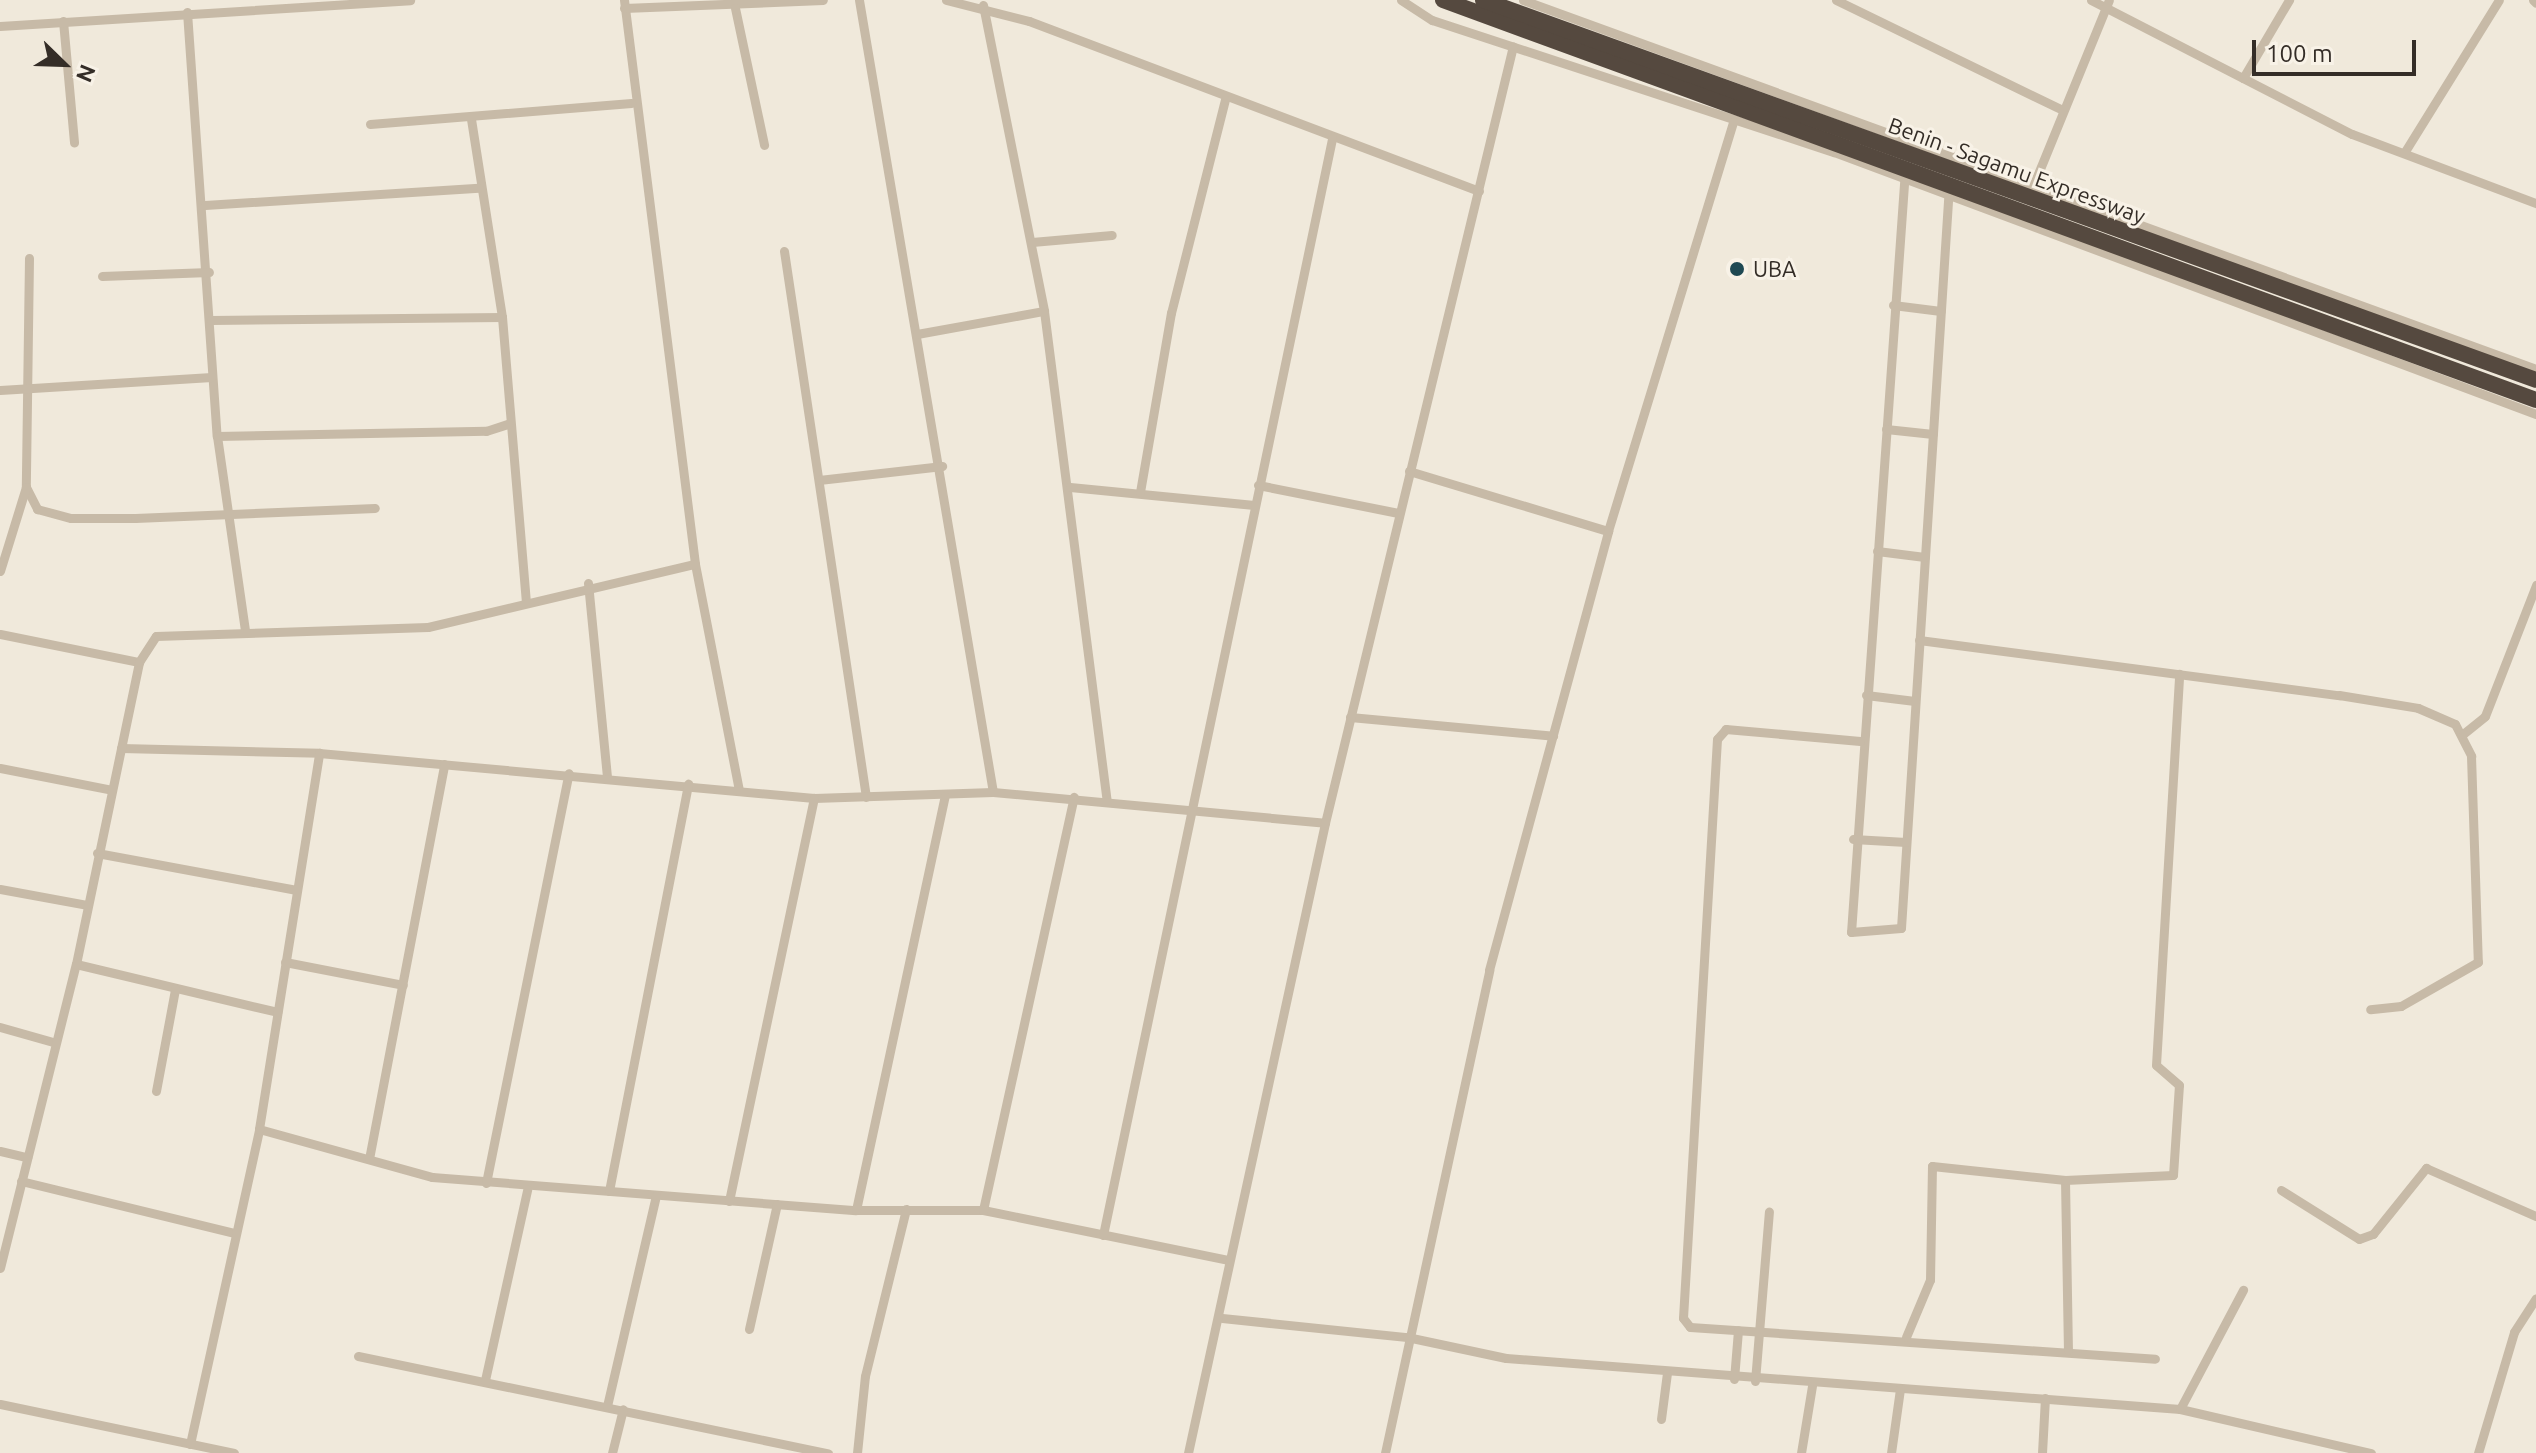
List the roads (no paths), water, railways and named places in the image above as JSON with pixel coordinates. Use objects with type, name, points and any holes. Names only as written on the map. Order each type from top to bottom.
[{"type":"highway","points":[[1443,0],[1949,193],[2536,400]]},
{"type":"highway","name":"Benin - Sagamu Expressway","points":[[1483,0],[2031,193],[2536,380]]},
{"type":"street","points":[[0,26],[410,0]]},
{"type":"street","points":[[739,791],[695,564],[631,103],[624,4],[735,8],[823,0]]},
{"type":"street","points":[[859,0],[942,466],[993,792]]},
{"type":"street","points":[[946,0],[983,5],[1225,100],[1479,191]]},
{"type":"street","points":[[1401,0],[1432,20],[1904,176],[1853,839],[1851,932],[1901,928],[1949,193],[2536,414]]},
{"type":"street","points":[[1523,0],[1886,127],[2031,193],[2536,369]]},
{"type":"street","points":[[1836,0],[2063,110]]},
{"type":"street","points":[[2091,0],[2107,4],[2243,78],[2404,153],[2536,203]]},
{"type":"street","points":[[2243,78],[2289,0]]},
{"type":"street","points":[[2404,153],[2499,0]]},
{"type":"street","points":[[2031,193],[2107,4]]},
{"type":"street","points":[[983,5],[1044,311],[1070,487],[1107,802]]},
{"type":"street","points":[[735,8],[764,145]]},
{"type":"street","points":[[187,12],[205,205],[217,436],[245,630]]},
{"type":"street","points":[[63,21],[74,143]]},
{"type":"street","points":[[1188,1453],[1222,1318],[1229,1260],[1325,823],[1513,46]]},
{"type":"street","points":[[1140,492],[1171,313],[1225,100]]},
{"type":"street","points":[[370,124],[471,119],[631,103]]},
{"type":"street","points":[[471,119],[478,188],[502,317],[508,424],[526,603]]},
{"type":"street","points":[[1385,1453],[1407,1337],[1489,970],[1608,531],[1733,122]]},
{"type":"street","points":[[1103,1235],[1196,813],[1258,485],[1332,139]]},
{"type":"street","points":[[205,205],[478,188]]},
{"type":"street","points":[[1032,242],[1112,235]]},
{"type":"street","points":[[784,251],[866,797]]},
{"type":"street","points":[[0,571],[26,487],[30,387],[29,258]]},
{"type":"street","points":[[102,276],[209,272]]},
{"type":"street","points":[[1893,305],[1941,311]]},
{"type":"street","points":[[917,334],[1044,311]]},
{"type":"street","points":[[211,320],[502,317]]},
{"type":"street","points":[[0,390],[212,377]]},
{"type":"street","points":[[217,436],[486,431],[508,424]]},
{"type":"street","points":[[1886,429],[1933,434]]},
{"type":"street","points":[[819,480],[942,466]]},
{"type":"street","points":[[1409,471],[1608,531]]},
{"type":"street","points":[[1258,485],[1398,513]]},
{"type":"street","points":[[26,487],[37,509],[71,518],[375,508]]},
{"type":"street","points":[[1070,487],[1254,505]]},
{"type":"street","points":[[1877,551],[1925,557]]},
{"type":"street","points":[[0,1268],[53,1042],[76,964],[139,662],[156,636],[245,630],[428,627],[526,603],[588,583],[695,564]]},
{"type":"street","points":[[588,583],[607,777]]},
{"type":"street","points":[[2463,734],[2485,716],[2536,585]]},
{"type":"street","points":[[0,634],[139,662]]},
{"type":"street","points":[[1919,640],[2418,708],[2463,734],[2471,756],[2478,962],[2401,1006],[2370,1009]]},
{"type":"street","points":[[1906,1337],[1930,1280],[1932,1166],[2065,1180],[2173,1175],[2179,1085],[2156,1065],[2179,674]]},
{"type":"street","points":[[1866,695],[1915,701]]},
{"type":"street","points":[[1350,717],[1553,736]]},
{"type":"street","points":[[1860,741],[1726,729],[1717,739],[1680,1312],[1690,1327],[1906,1337],[2155,1359]]},
{"type":"street","points":[[121,748],[319,753],[569,773],[814,798],[993,792],[1074,797],[1196,813],[1325,823]]},
{"type":"street","points":[[190,1444],[259,1129],[319,753]]},
{"type":"street","points":[[369,1159],[444,764]]},
{"type":"street","points":[[0,768],[112,790]]},
{"type":"street","points":[[486,1183],[569,773]]},
{"type":"street","points":[[609,1191],[688,784]]},
{"type":"street","points":[[856,1210],[945,796]]},
{"type":"street","points":[[983,1210],[1074,797]]},
{"type":"street","points":[[729,1201],[814,798]]},
{"type":"street","points":[[1853,839],[1906,842]]},
{"type":"street","points":[[97,853],[297,890]]},
{"type":"street","points":[[0,889],[87,905]]},
{"type":"street","points":[[285,962],[403,985]]},
{"type":"street","points":[[76,964],[277,1012]]},
{"type":"street","points":[[156,1091],[175,989]]},
{"type":"street","points":[[0,1027],[53,1042]]},
{"type":"street","points":[[259,1129],[369,1159],[527,1190],[609,1191],[856,1210],[983,1210],[1229,1260]]},
{"type":"street","points":[[0,1151],[27,1157]]},
{"type":"street","points":[[2281,1190],[2359,1239],[2373,1234],[2426,1168],[2536,1216]]},
{"type":"street","points":[[2065,1180],[2068,1350]]},
{"type":"street","points":[[21,1181],[234,1233]]},
{"type":"street","points":[[485,1380],[527,1190]]},
{"type":"street","points":[[607,1406],[656,1196]]},
{"type":"street","points":[[749,1329],[777,1204]]},
{"type":"street","points":[[855,1451],[906,1209]]},
{"type":"street","points":[[1755,1381],[1769,1212]]},
{"type":"street","points":[[2180,1409],[2243,1290]]},
{"type":"street","points":[[2478,1453],[2514,1332],[2536,1298]]},
{"type":"street","points":[[1222,1318],[1407,1337],[1506,1358],[1812,1386],[2045,1398],[2180,1409],[2371,1453]]},
{"type":"street","points":[[1734,1379],[1738,1330]]},
{"type":"street","points":[[358,1356],[828,1453]]},
{"type":"street","points":[[1661,1419],[1667,1373]]},
{"type":"street","points":[[1801,1453],[1812,1386]]},
{"type":"street","points":[[1891,1453],[1900,1389]]},
{"type":"street","points":[[2042,1453],[2045,1398]]},
{"type":"street","points":[[0,1404],[234,1453]]},
{"type":"street","points":[[612,1453],[623,1409]]},
{"type":"place","name":"UBA","points":[[1737,269]]}]
